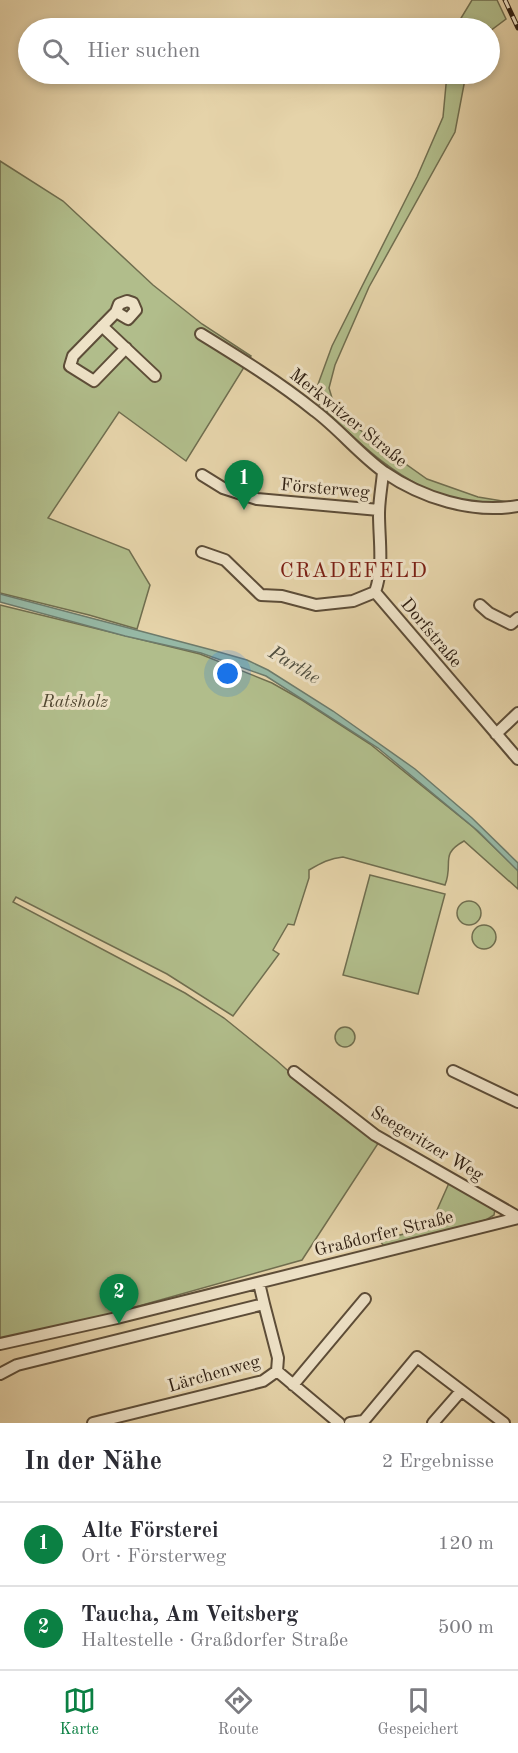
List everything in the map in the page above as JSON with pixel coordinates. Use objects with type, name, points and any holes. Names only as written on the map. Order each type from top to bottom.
[{"type":"street","points":[[116,312],[73,356],[70,366],[94,381],[126,348]]},
{"type":"street","points":[[102,326],[155,376]]},
{"type":"street","name":"Merkwitzer Straße","points":[[201,334],[271,377],[318,413],[383,472],[414,489],[452,503],[477,508],[518,506]]},
{"type":"street","name":"Dorfstraße","points":[[383,472],[379,510],[380,579],[375,592],[518,759]]},
{"type":"street","name":"Försterweg","points":[[202,476],[223,488],[257,499],[379,510]]},
{"type":"street","points":[[202,552],[225,561],[261,595],[282,596],[316,605],[353,601],[375,592]]},
{"type":"street","points":[[480,604],[489,613],[511,624],[518,619]]},
{"type":"street","points":[[496,734],[518,713]]},
{"type":"street","points":[[453,1071],[518,1102]]},
{"type":"street","name":"Seegeritzer Weg","points":[[294,1072],[375,1135],[518,1218]]},
{"type":"street","name":"Graßdorfer Straße","points":[[0,1344],[259,1283],[518,1218]]},
{"type":"street","points":[[0,1374],[17,1365],[264,1304],[259,1283]]},
{"type":"street","points":[[293,1384],[365,1299]]},
{"type":"street","name":"Lärchenweg","points":[[93,1423],[263,1381],[278,1371],[278,1358],[264,1304]]},
{"type":"street","points":[[350,1423],[362,1422],[417,1357],[504,1423]]},
{"type":"street","points":[[278,1371],[339,1423]]},
{"type":"street","points":[[433,1423],[461,1390]]},
{"type":"green space","points":[[472,0],[497,0],[506,19],[500,24],[500,18],[461,18]]},
{"type":"green space","points":[[446,84],[464,84],[455,132],[369,287],[335,365],[329,388],[332,398],[348,420],[427,479],[478,497],[514,503],[482,505],[463,503],[420,486],[381,461],[313,398],[332,346],[417,177],[443,117]]},
{"type":"green space","points":[[0,161],[63,201],[153,285],[202,324],[251,356],[186,461],[119,412],[48,518],[129,550],[150,585],[137,629],[0,593]]},
{"type":"green space","name":"Ratsholz","points":[[0,605],[200,654],[272,683],[370,744],[473,827],[518,870],[518,889],[464,841],[456,846],[449,855],[445,885],[343,857],[326,861],[309,870],[309,878],[294,925],[288,924],[273,950],[279,954],[233,1016],[167,974],[16,897],[13,902],[185,993],[224,1018],[323,1102],[379,1142],[302,1260],[89,1320],[0,1340]]},
{"type":"green space","points":[[370,875],[445,894],[418,994],[343,975]]},
{"type":"green space","points":[[469,901],[478,904],[481,913],[478,922],[469,925],[460,922],[457,913],[460,904]]},
{"type":"green space","points":[[484,925],[493,928],[496,937],[493,946],[484,949],[475,946],[472,937],[475,928]]},
{"type":"green space","points":[[345,1027],[352,1030],[355,1037],[352,1044],[345,1047],[338,1044],[335,1037],[338,1030]]},
{"type":"green space","points":[[449,1183],[495,1209],[494,1215],[486,1220],[384,1246],[379,1240],[429,1228]]},
{"type":"shaded area","points":[[0,594],[212,650],[247,660],[268,670],[333,711],[415,769],[472,818],[518,863],[518,871],[478,831],[378,748],[266,676],[201,653],[125,636],[0,602]]},
{"type":"railway","points":[[505,0],[518,28]]},
{"type":"place","name":"Alte Försterei","points":[[244,510]]},
{"type":"place","name":"Taucha, Am Veitsberg","points":[[119,1324]]},
{"type":"district","name":"CRADEFELD","points":[[354,571]]},
{"type":"water label","name":"Parthe","points":[[294,666]]}]
